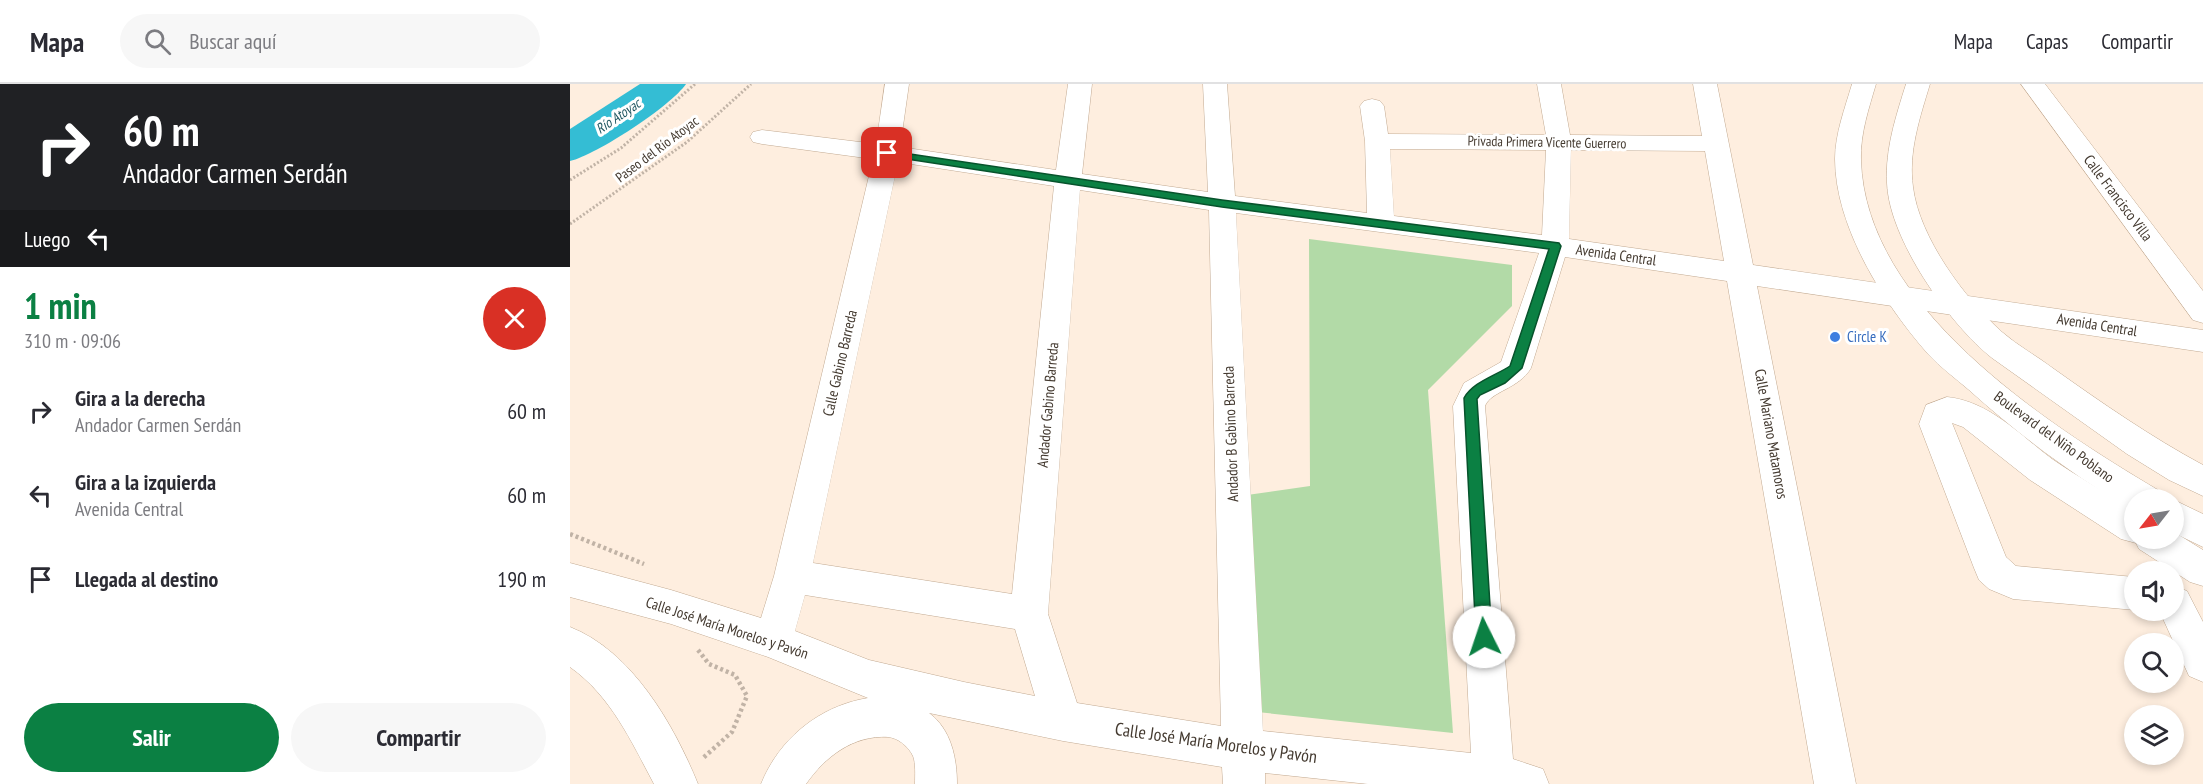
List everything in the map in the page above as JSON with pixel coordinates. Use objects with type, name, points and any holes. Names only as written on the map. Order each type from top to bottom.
[{"type":"street","name":"Calle Gabino Barreda","points":[[773,640],[792,576],[887,153],[897,84]]},
{"type":"street","name":"Andador Gabino Barreda","points":[[1063,721],[1029,614],[1068,181],[1080,84]]},
{"type":"street","name":"Andador B Gabino Barreda","points":[[1215,84],[1222,203],[1244,767]]},
{"type":"street","points":[[1511,780],[1469,406],[1475,392],[1515,368],[1555,246],[1559,141],[1549,84]]},
{"type":"street","name":"Calle Mariano Matamoros","points":[[1706,84],[1835,784]]},
{"type":"street","name":"Boulevard del Niño Poblano","points":[[1864,84],[1852,128],[1848,160],[1852,194],[1868,243],[1901,295],[1938,345],[2006,406],[2129,489]]},
{"type":"street","points":[[1918,84],[1906,122],[1899,161],[1902,200],[1922,249],[1961,304],[1987,336],[2052,384],[2158,458],[2203,482]]},
{"type":"street","name":"Calle Francisco Villa","points":[[2033,84],[2203,312]]},
{"type":"street","points":[[1372,106],[1377,141],[1381,224]]},
{"type":"street","name":"Avenida Central","points":[[762,137],[887,153],[1222,203],[1555,246],[2203,341]]},
{"type":"street","name":"Privada Primera Vicente Guerrero","points":[[1377,141],[1717,144]]},
{"type":"street","points":[[2124,522],[2042,470],[1975,418],[1960,411],[1947,410],[1938,414],[1935,424],[1992,568],[2013,582],[2124,593]]},
{"type":"street","points":[[2184,521],[2203,532]]},
{"type":"street","points":[[2170,549],[2203,570]]},
{"type":"street","points":[[792,576],[1029,614]]},
{"type":"street","name":"Calle José María Morelos y Pavón","points":[[570,580],[671,607],[773,640],[869,680],[964,702],[1063,721],[1244,767],[1511,780]]},
{"type":"street","points":[[2183,621],[2203,663]]},
{"type":"street","points":[[570,645],[598,664],[632,701],[677,783]]},
{"type":"street","points":[[869,680],[903,720],[931,744],[938,766],[936,784]]},
{"type":"street","name":"Calle José María Morelos y Pavón","points":[[903,720],[964,702]]},
{"type":"street","points":[[782,784],[790,768],[814,744],[841,726],[871,717],[903,720]]},
{"type":"path","name":"Paseo del Río Atoyac","points":[[570,180],[621,148],[695,84]]},
{"type":"path","name":"Paseo del Río Atoyac","points":[[570,224],[667,159],[732,105],[751,84]]},
{"type":"path","points":[[570,534],[661,571],[671,607],[692,643],[709,664],[735,675],[747,696],[732,732],[677,783]]},
{"type":"green space","points":[[1309,239],[1512,265],[1512,306],[1428,390],[1453,733],[1257,712],[1240,496],[1310,486]]},
{"type":"waterway","name":"Río Atoyac","points":[[570,148],[666,84]]},
{"type":"place","name":"Circle K","points":[[1835,337]]},
{"type":"route","points":[[887,153],[1222,203],[1555,246],[1519,361],[1509,374],[1475,392],[1469,406],[1484,637]]}]
